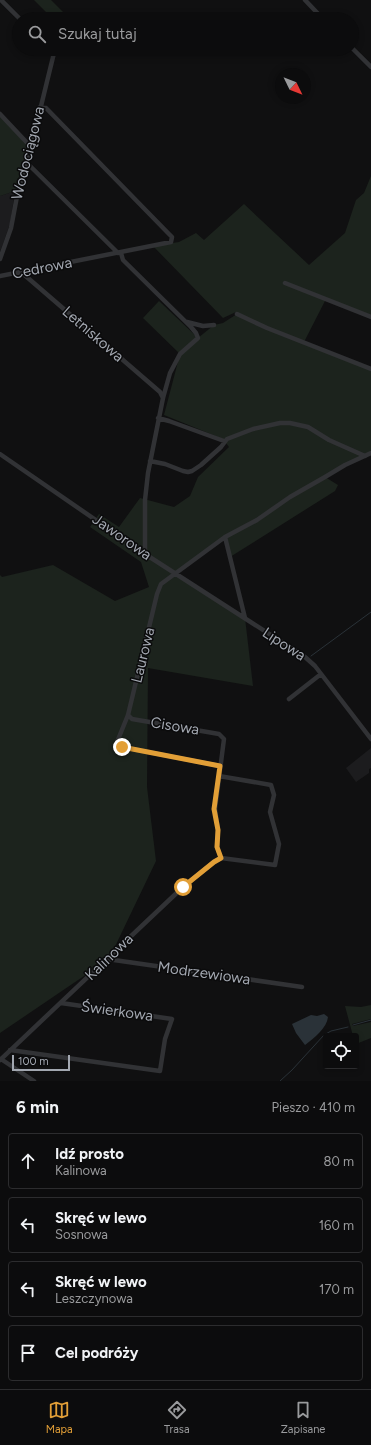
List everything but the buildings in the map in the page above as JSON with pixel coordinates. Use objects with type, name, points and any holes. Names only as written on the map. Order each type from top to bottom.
[{"type":"street","points":[[1,0],[13,12]]},
{"type":"street","points":[[305,0],[316,12]]},
{"type":"street","points":[[359,55],[371,68]]},
{"type":"street","name":"Wodociągowa","points":[[0,259],[11,228],[53,56]]},
{"type":"street","name":"Cedrowa","points":[[0,276],[171,242],[172,237],[46,108],[40,107]]},
{"type":"street","points":[[0,114],[31,147]]},
{"type":"street","points":[[26,162],[119,253],[123,260],[196,333],[198,338],[180,354],[170,373],[158,418],[145,500],[145,554]]},
{"type":"street","name":"Letniskowa","points":[[21,272],[160,392],[163,398]]},
{"type":"street","points":[[285,283],[371,317]]},
{"type":"street","points":[[237,314],[267,328],[371,369]]},
{"type":"street","points":[[184,321],[200,326],[214,325]]},
{"type":"street","points":[[158,418],[224,441]]},
{"type":"street","points":[[150,461],[165,464],[183,471],[192,471],[201,465],[227,439],[254,429],[280,423],[290,423],[308,427],[329,440],[365,456]]},
{"type":"street","name":"Laurowa","points":[[220,766],[122,747],[117,742],[128,715],[157,594],[161,584],[225,537],[257,520],[290,497],[331,473],[371,453]]},
{"type":"street","name":"Jaworowa","points":[[0,454],[145,554],[245,618]]},
{"type":"street","points":[[225,537],[245,618]]},
{"type":"street","name":"Lipowa","points":[[245,618],[306,657],[371,739]]},
{"type":"street","points":[[289,699],[321,674]]},
{"type":"street","name":"Cisowa","points":[[128,715],[132,719],[219,734],[223,736],[224,739],[220,766]]},
{"type":"street","points":[[219,776],[271,785],[274,795],[270,812],[279,844],[275,865],[221,858],[217,847],[218,830],[214,809],[220,766]]},
{"type":"street","name":"Kalinowa","points":[[0,1060],[183,887],[221,858]]},
{"type":"street","name":"Modrzewiowa","points":[[107,959],[302,987]]},
{"type":"street","name":"Świerkowa","points":[[10,1050],[160,1071],[165,1039],[172,1019],[61,1003]]},
{"type":"street","points":[[0,1060],[34,1081]]},
{"type":"shaded area","points":[[34,0],[51,0],[63,12],[46,12]]},
{"type":"shaded area","points":[[0,115],[28,147],[15,191],[0,196]]},
{"type":"shaded area","points":[[371,176],[371,315],[326,299],[304,342],[371,368],[371,453],[325,477],[338,485],[335,491],[230,557],[225,537],[175,573],[245,618],[253,686],[148,668],[147,787],[156,861],[109,959],[0,1033],[0,575],[2,577],[53,565],[115,601],[149,587],[141,562],[90,527],[99,514],[119,527],[140,498],[174,507],[190,496],[198,477],[229,447],[223,439],[164,415],[180,354],[143,318],[159,301],[198,338],[214,325],[223,323],[237,314],[236,312],[223,318],[153,246],[179,242],[196,233],[204,240],[244,204],[309,265],[345,233],[356,200],[364,193]]},
{"type":"shaded area","points":[[15,191],[10,224],[0,252],[0,196]]},
{"type":"shaded area","points":[[371,748],[371,768],[369,769],[369,773],[356,782],[346,768]]},
{"type":"shaded area","points":[[371,1005],[371,1019],[352,1024],[353,1026],[371,1022],[371,1038],[359,1043],[359,1033],[352,1033],[345,1006],[361,1007]]},
{"type":"shaded area","points":[[324,1014],[328,1017],[325,1025],[320,1032],[305,1045],[296,1033],[292,1024],[311,1015],[317,1016]]},
{"type":"waterway","points":[[311,656],[371,612]]},
{"type":"waterway","points":[[353,1025],[371,1020]]},
{"type":"waterway","points":[[280,1081],[324,1035],[331,1031],[348,1027]]},
{"type":"route","points":[[122,747],[220,766],[214,809],[218,830],[217,847],[221,858],[183,887]]}]
